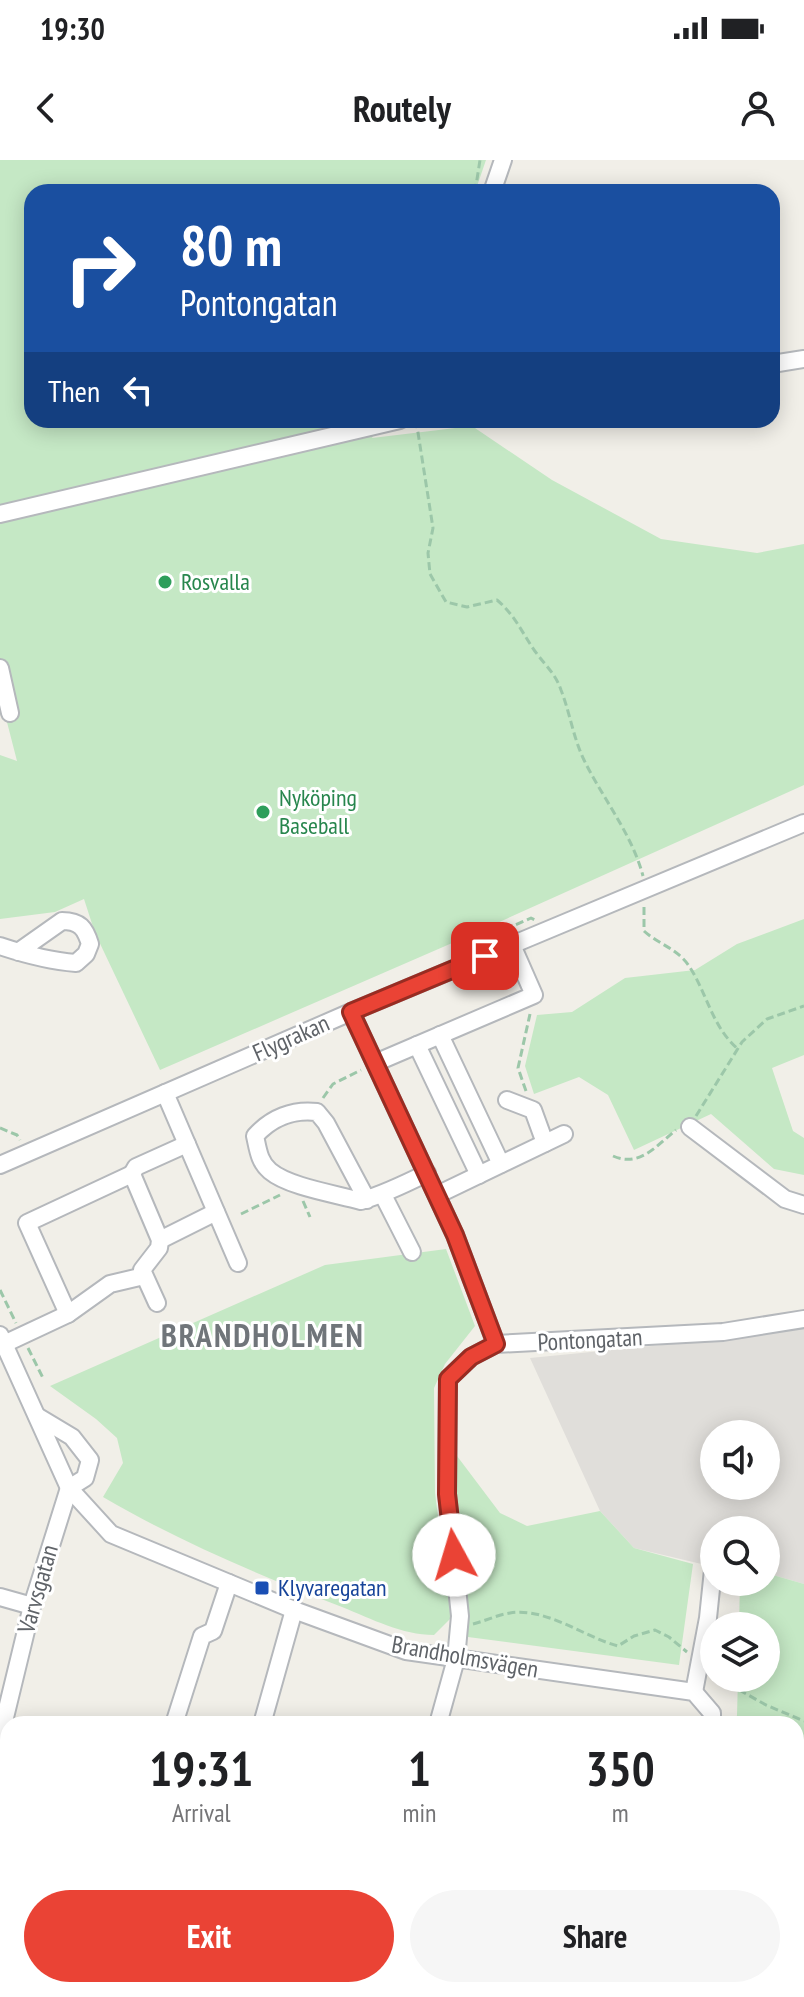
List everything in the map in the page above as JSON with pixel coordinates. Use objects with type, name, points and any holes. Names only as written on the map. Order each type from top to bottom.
[{"type":"street","points":[[495,184],[503,160]]},
{"type":"street","points":[[780,363],[804,359]]},
{"type":"street","points":[[0,514],[366,428]]},
{"type":"street","points":[[0,668],[10,713]]},
{"type":"street","name":"Flygrakan","points":[[0,1165],[351,1012],[804,823]]},
{"type":"street","points":[[375,1063],[534,995],[512,945]]},
{"type":"street","points":[[0,946],[18,952]]},
{"type":"street","points":[[351,1012],[455,1235],[496,1344]]},
{"type":"street","points":[[440,1035],[501,1164]]},
{"type":"street","points":[[417,1045],[479,1175]]},
{"type":"street","points":[[165,1093],[238,1263]]},
{"type":"street","points":[[507,1100],[533,1110],[545,1143]]},
{"type":"street","points":[[367,1200],[317,1112],[303,1110],[267,1123],[255,1136],[259,1158],[271,1172],[296,1183],[361,1201],[367,1200],[427,1173]]},
{"type":"street","points":[[690,1127],[785,1199],[804,1205]]},
{"type":"street","points":[[437,1195],[564,1134]]},
{"type":"street","points":[[68,1314],[27,1223],[132,1174],[136,1167],[187,1144]]},
{"type":"street","points":[[132,1174],[160,1240],[159,1248],[142,1270],[157,1303]]},
{"type":"street","points":[[384,1197],[412,1252]]},
{"type":"street","points":[[160,1240],[216,1212]]},
{"type":"street","points":[[1,1339],[68,1314],[110,1284],[144,1276]]},
{"type":"street","name":"Pontongatan","points":[[440,1716],[456,1659],[460,1616],[447,1494],[448,1379],[471,1357],[496,1344],[723,1332],[804,1319]]},
{"type":"street","name":"Brandholmsvägen","points":[[1,1339],[69,1488],[111,1534],[294,1610],[406,1651],[694,1692]]},
{"type":"street","name":"Varvsgatan","points":[[5,1716],[32,1606],[69,1488],[85,1478],[90,1460],[72,1437],[37,1416]]},
{"type":"street","points":[[177,1716],[202,1636],[213,1631],[229,1583]]},
{"type":"street","points":[[0,1597],[32,1606]]},
{"type":"street","points":[[264,1716],[294,1610]]},
{"type":"street","points":[[700,1668],[694,1692],[712,1716]]},
{"type":"path","points":[[476,184],[480,160]]},
{"type":"path","points":[[417,428],[433,528],[428,553],[430,574],[446,602],[467,607],[497,600],[510,611],[537,654],[556,675],[569,724],[584,760],[633,849],[646,889],[642,915],[644,931],[687,962],[714,1019],[727,1040],[738,1049]]},
{"type":"path","points":[[613,1156],[636,1159],[647,1155],[680,1126],[690,1127],[738,1049],[767,1019],[804,1006]]},
{"type":"path","points":[[529,1020],[518,1068],[529,1097]]},
{"type":"path","points":[[317,1112],[333,1084],[375,1063]]},
{"type":"path","points":[[0,1128],[17,1135],[29,1152]]},
{"type":"path","points":[[241,1214],[283,1193]]},
{"type":"path","points":[[459,1627],[511,1613],[541,1616],[598,1641],[618,1646],[634,1636],[655,1630],[669,1637],[700,1663]]},
{"type":"path","points":[[743,1692],[792,1716]]},
{"type":"shaded area","points":[[804,1328],[804,1584],[780,1577],[780,1516],[700,1516],[700,1564],[634,1548],[600,1511],[530,1358]]},
{"type":"green space","points":[[0,160],[486,160],[478,184],[24,184],[24,428],[378,428],[372,438],[475,428],[552,480],[661,539],[757,553],[804,544],[804,785],[160,1070],[95,933],[84,899],[55,912],[0,919],[0,755],[17,761],[0,695]]},
{"type":"green space","points":[[804,919],[804,1055],[772,1068],[793,1131],[804,1138],[804,1175],[774,1169],[711,1114],[634,1150],[608,1095],[579,1077],[534,1094],[525,1066],[537,1015],[572,1012],[625,978],[695,970],[737,944]]},
{"type":"green space","points":[[446,1249],[475,1326],[445,1364],[434,1388],[435,1493],[451,1618],[434,1635],[387,1626],[281,1583],[190,1543],[103,1497],[123,1463],[117,1438],[50,1386],[325,1265]]},
{"type":"green space","points":[[454,1452],[500,1513],[527,1526],[600,1511],[634,1548],[693,1564],[679,1665],[468,1637],[454,1496]]},
{"type":"green space","points":[[780,1577],[804,1584],[804,1716],[737,1716],[738,1692],[780,1692],[780,1612],[739,1612],[740,1596],[780,1596]]},
{"type":"place","name":"Rosvalla","points":[[165,582]]},
{"type":"place","name":"Nyköping Baseball","points":[[263,812]]},
{"type":"place","name":"Klyvaregatan","points":[[262,1588]]},
{"type":"district","name":"BRANDHOLMEN","points":[[263,1336]]},
{"type":"route","points":[[454,1555],[447,1494],[448,1379],[471,1357],[496,1344],[455,1235],[351,1012],[485,956]]}]
